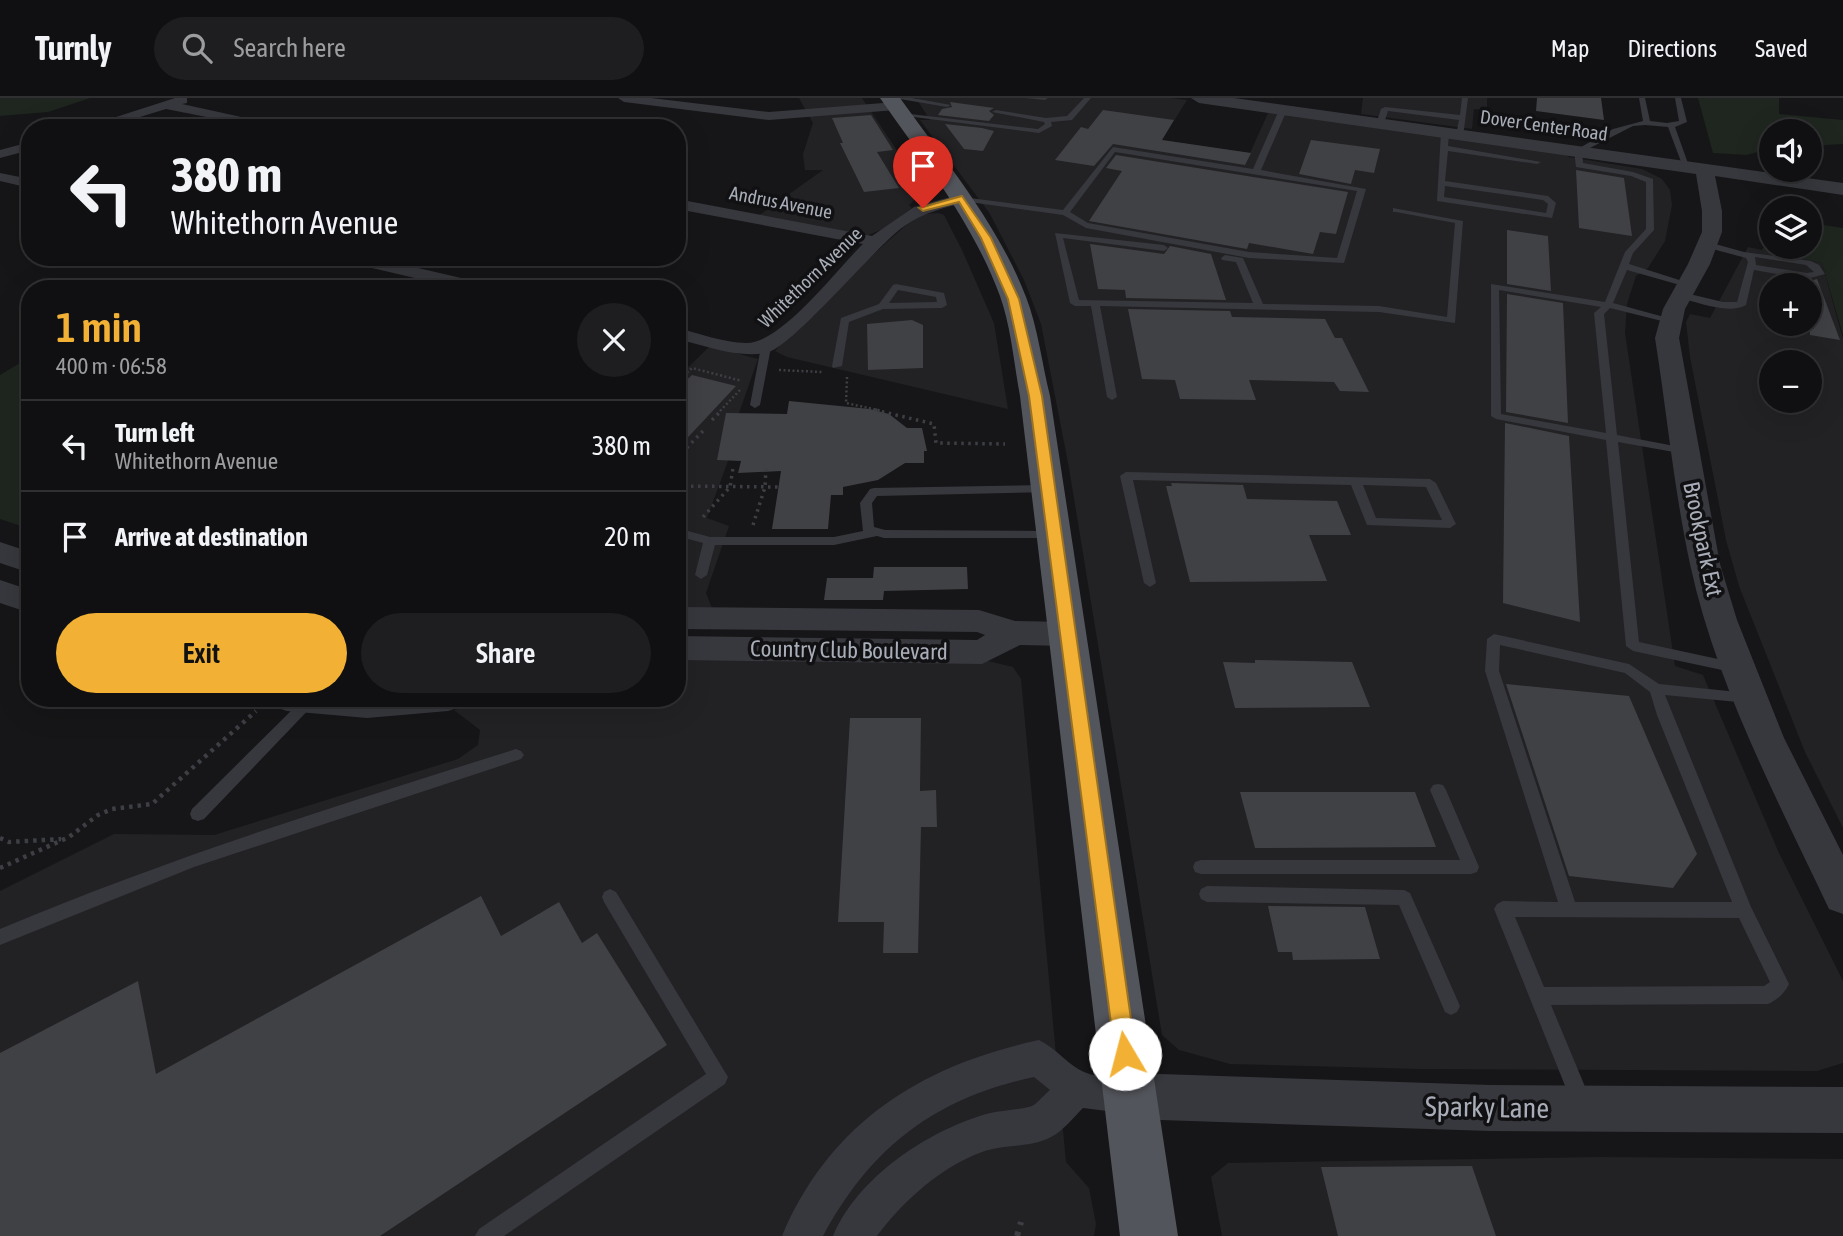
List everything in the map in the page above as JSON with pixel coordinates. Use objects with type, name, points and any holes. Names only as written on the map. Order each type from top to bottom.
[{"type":"main road","points":[[896,104],[986,238],[1014,299],[1035,396],[1149,1236]]},
{"type":"street","points":[[119,119],[187,98]]},
{"type":"street","points":[[624,98],[728,114],[769,116],[896,104]]},
{"type":"street","name":"Dover Center Road","points":[[1199,98],[1235,100],[1283,110],[1843,188]]},
{"type":"street","points":[[166,105],[238,119]]},
{"type":"street","points":[[0,154],[21,148]]},
{"type":"street","name":"Brookpark Ext","points":[[1695,168],[1712,211],[1708,244],[1679,300],[1668,353],[1705,564],[1748,698],[1843,896]]},
{"type":"street","points":[[0,177],[21,182]]},
{"type":"street","name":"Whitethorn Avenue","points":[[686,335],[744,349],[766,347],[876,242],[923,208],[962,199]]},
{"type":"street","name":"Andrus Avenue","points":[[686,206],[876,242]]},
{"type":"street","points":[[387,266],[446,280]]},
{"type":"street","points":[[0,552],[21,560]]},
{"type":"street","points":[[0,591],[21,599]]},
{"type":"street","name":"Country Club Boulevard","points":[[686,618],[979,621],[1014,632],[1068,634]]},
{"type":"street","name":"Country Club Boulevard","points":[[686,648],[856,648],[982,652],[1014,632]]},
{"type":"street","points":[[802,1236],[842,1170],[887,1122],[920,1098],[980,1072],[1039,1058],[1077,1090],[1131,1096]]},
{"type":"street","points":[[853,1236],[884,1197],[926,1161],[982,1132],[1015,1124],[1041,1123],[1077,1090]]},
{"type":"street","name":"Sparky Lane","points":[[1131,1096],[1584,1109],[1843,1110]]},
{"type":"lane","points":[[1028,98],[1045,98]]},
{"type":"lane","points":[[996,112],[1046,120],[1069,118],[1088,98]]},
{"type":"lane","points":[[1441,183],[1545,198],[1552,204],[1551,212],[1549,216],[1440,199],[1441,183],[1453,133],[1465,98]]},
{"type":"lane","points":[[1642,98],[1647,122]]},
{"type":"lane","points":[[1678,98],[1684,122],[1672,127],[1647,122],[1629,126],[1578,151],[1579,166],[1633,174],[1650,181],[1650,230],[1629,252],[1608,305],[1599,313],[1633,646],[1737,668]]},
{"type":"lane","points":[[896,104],[947,105]]},
{"type":"lane","points":[[896,104],[1039,131],[1048,126],[1046,120]]},
{"type":"lane","points":[[1256,172],[1283,110]]},
{"type":"lane","points":[[1672,127],[1695,168]]},
{"type":"lane","points":[[1453,133],[1538,162]]},
{"type":"lane","points":[[962,199],[1065,213],[1086,225],[1249,255],[1341,261],[1362,189],[1113,149],[1065,213]]},
{"type":"lane","points":[[1259,306],[1240,260],[1058,235],[1075,303],[1379,309],[1452,321],[1459,220],[1396,211]]},
{"type":"lane","points":[[1708,244],[1808,263],[1816,267],[1820,274],[1807,276],[1751,267]]},
{"type":"lane","points":[[1685,450],[1496,416],[1494,286],[1608,305],[1679,300],[1735,307],[1741,305],[1751,267],[1747,253]]},
{"type":"lane","points":[[1624,266],[1679,300]]},
{"type":"lane","points":[[836,369],[844,320],[882,306],[942,305],[941,295],[896,287],[882,306]]},
{"type":"lane","points":[[1095,303],[1112,397]]},
{"type":"lane","points":[[755,405],[766,347]]},
{"type":"lane","points":[[1150,583],[1126,476],[1356,481],[1430,483],[1450,524],[1371,522],[1356,481]]},
{"type":"lane","points":[[873,533],[868,529],[866,503],[874,492],[1051,512]]},
{"type":"lane","points":[[686,534],[710,541],[834,541],[873,533],[1051,512]]},
{"type":"lane","points":[[701,575],[710,541]]},
{"type":"lane","points":[[1569,908],[1492,671],[1494,639],[1629,668],[1656,689],[1748,698]]},
{"type":"lane","points":[[1537,996],[1774,989],[1664,716],[1656,689]]},
{"type":"lane","points":[[198,814],[281,707]]},
{"type":"lane","points":[[0,937],[96,896],[240,841],[516,755]]},
{"type":"lane","points":[[1200,867],[1471,867],[1438,790]]},
{"type":"lane","points":[[1208,894],[1404,898],[1451,1006]]},
{"type":"lane","points":[[486,1236],[718,1077],[610,897]]},
{"type":"lane","points":[[1584,1109],[1503,909],[1744,909]]},
{"type":"path","points":[[686,374],[692,368],[747,382],[712,420]]},
{"type":"path","points":[[773,370],[836,369]]},
{"type":"path","points":[[848,372],[846,402],[876,408],[913,422],[933,424],[936,443],[1005,444]]},
{"type":"path","points":[[686,449],[703,431]]},
{"type":"path","points":[[703,517],[730,486],[733,468]]},
{"type":"path","points":[[750,530],[765,486],[766,468]]},
{"type":"path","points":[[686,486],[778,487]]},
{"type":"path","points":[[0,867],[66,838],[105,812],[152,804],[279,707]]},
{"type":"path","points":[[0,838],[9,842],[66,838]]},
{"type":"path","points":[[1017,1236],[1021,1222]]},
{"type":"shaded area","points":[[0,98],[90,98],[48,112],[0,116]]},
{"type":"shaded area","points":[[799,98],[862,98],[924,191],[909,205],[912,208],[885,228],[866,236],[758,216],[823,170],[805,170],[803,154],[813,123]]},
{"type":"shaded area","points":[[916,98],[1172,98],[1187,100],[1162,140],[1250,153],[1269,111],[1565,154],[1569,157],[1642,169],[1662,179],[1670,190],[1672,205],[1665,241],[1648,268],[1636,276],[1627,304],[1625,333],[1675,666],[1703,675],[1779,853],[1843,981],[1843,1063],[1817,1071],[1419,1069],[1230,1064],[1179,1050],[1162,1035],[1069,468],[1041,324],[1024,280],[990,214],[920,120],[930,120]]},
{"type":"shaded area","points":[[1363,98],[1487,98],[1487,110],[1474,109],[1472,129],[1361,114]]},
{"type":"shaded area","points":[[1698,98],[1779,98],[1779,114],[1843,120],[1843,144],[1822,145],[1822,119],[1759,119],[1759,152],[1747,155],[1713,153]]},
{"type":"shaded area","points":[[938,213],[944,215],[962,250],[994,323],[1008,409],[787,357],[775,351],[822,300],[913,219]]},
{"type":"shaded area","points":[[1822,225],[1843,228],[1843,335],[1822,263],[1803,259],[1822,259]]},
{"type":"shaded area","points":[[1748,247],[1759,249],[1759,259],[1804,259],[1822,263],[1843,339],[1843,828],[1805,752],[1739,586],[1726,540],[1690,357],[1686,322],[1690,314],[1710,318]]},
{"type":"shaded area","points":[[710,346],[758,359],[739,413],[728,461],[707,518],[729,526],[706,593],[712,608],[686,610],[686,369]]},
{"type":"shaded area","points":[[21,362],[21,526],[0,519],[0,375]]},
{"type":"shaded area","points":[[686,660],[988,661],[1013,667],[1021,679],[1066,1162],[1089,1188],[1096,1224],[1094,1236],[0,1236],[0,891],[114,834],[214,835],[458,759],[478,745],[480,730],[454,710],[466,707],[686,707]]},
{"type":"shaded area","points":[[1600,1157],[1843,1159],[1843,1236],[1222,1236],[1211,1177],[1228,1163]]},
{"type":"building","points":[[1537,98],[1601,98],[1604,120],[1536,111]]},
{"type":"building","points":[[950,102],[994,108],[989,111],[994,115],[989,121],[938,115],[942,109],[952,107]]},
{"type":"building","points":[[1103,110],[1174,120],[1162,140],[1251,153],[1245,165],[1113,144],[1094,166],[1055,160],[1081,127],[1088,129]]},
{"type":"building","points":[[871,115],[893,150],[877,152],[899,188],[864,192],[840,143],[843,143],[832,118]]},
{"type":"building","points":[[945,124],[994,131],[983,151],[964,149]]},
{"type":"building","points":[[1311,140],[1380,149],[1374,173],[1355,170],[1351,184],[1299,174]]},
{"type":"building","points":[[1116,155],[1348,192],[1336,234],[1320,232],[1313,254],[1249,243],[1247,249],[1089,221],[1122,171],[1106,168]]},
{"type":"building","points":[[1576,170],[1624,178],[1632,236],[1579,228]]},
{"type":"building","points":[[1507,230],[1548,236],[1551,291],[1507,284]]},
{"type":"building","points":[[1090,244],[1164,254],[1170,246],[1211,254],[1226,300],[1126,298],[1125,290],[1098,289]]},
{"type":"building","points":[[1822,292],[1840,340],[1816,336],[1822,336]]},
{"type":"building","points":[[1507,294],[1563,303],[1568,423],[1506,412]]},
{"type":"building","points":[[1128,309],[1230,311],[1232,317],[1325,319],[1335,338],[1342,338],[1369,392],[1340,391],[1334,382],[1249,380],[1256,400],[1180,399],[1175,380],[1142,379]]},
{"type":"building","points":[[912,320],[923,325],[923,368],[868,370],[867,324]]},
{"type":"building","points":[[692,375],[736,386],[686,439],[686,381]]},
{"type":"building","points":[[789,401],[870,409],[889,414],[907,428],[922,428],[927,451],[924,451],[924,463],[905,463],[878,480],[843,487],[843,495],[831,495],[828,529],[772,529],[781,471],[738,473],[741,461],[717,460],[726,413],[787,414]]},
{"type":"building","points":[[1505,423],[1569,436],[1580,622],[1503,603]]},
{"type":"building","points":[[1171,483],[1243,485],[1247,499],[1337,501],[1351,535],[1309,535],[1327,581],[1190,582],[1166,486],[1172,486]]},
{"type":"building","points":[[874,567],[967,567],[968,589],[884,591],[883,600],[824,600],[827,578],[873,578]]},
{"type":"building","points":[[1255,660],[1352,662],[1370,707],[1235,708],[1223,662],[1255,663]]},
{"type":"building","points":[[1506,684],[1629,696],[1697,854],[1673,888],[1569,876]]},
{"type":"building","points":[[850,718],[921,718],[920,791],[936,790],[937,827],[921,827],[918,953],[883,953],[884,922],[838,922]]},
{"type":"building","points":[[1240,792],[1415,792],[1436,847],[1255,848]]},
{"type":"building","points":[[481,896],[501,936],[559,902],[582,943],[597,933],[667,1045],[380,1236],[0,1236],[0,1053],[138,981],[156,1074]]},
{"type":"building","points":[[1268,906],[1365,907],[1380,959],[1293,960],[1292,952],[1278,952]]},
{"type":"building","points":[[1472,1166],[1496,1236],[1338,1236],[1321,1167]]},
{"type":"route","points":[[923,208],[962,199],[986,238],[1014,299],[1035,396],[1125,1054]]}]
